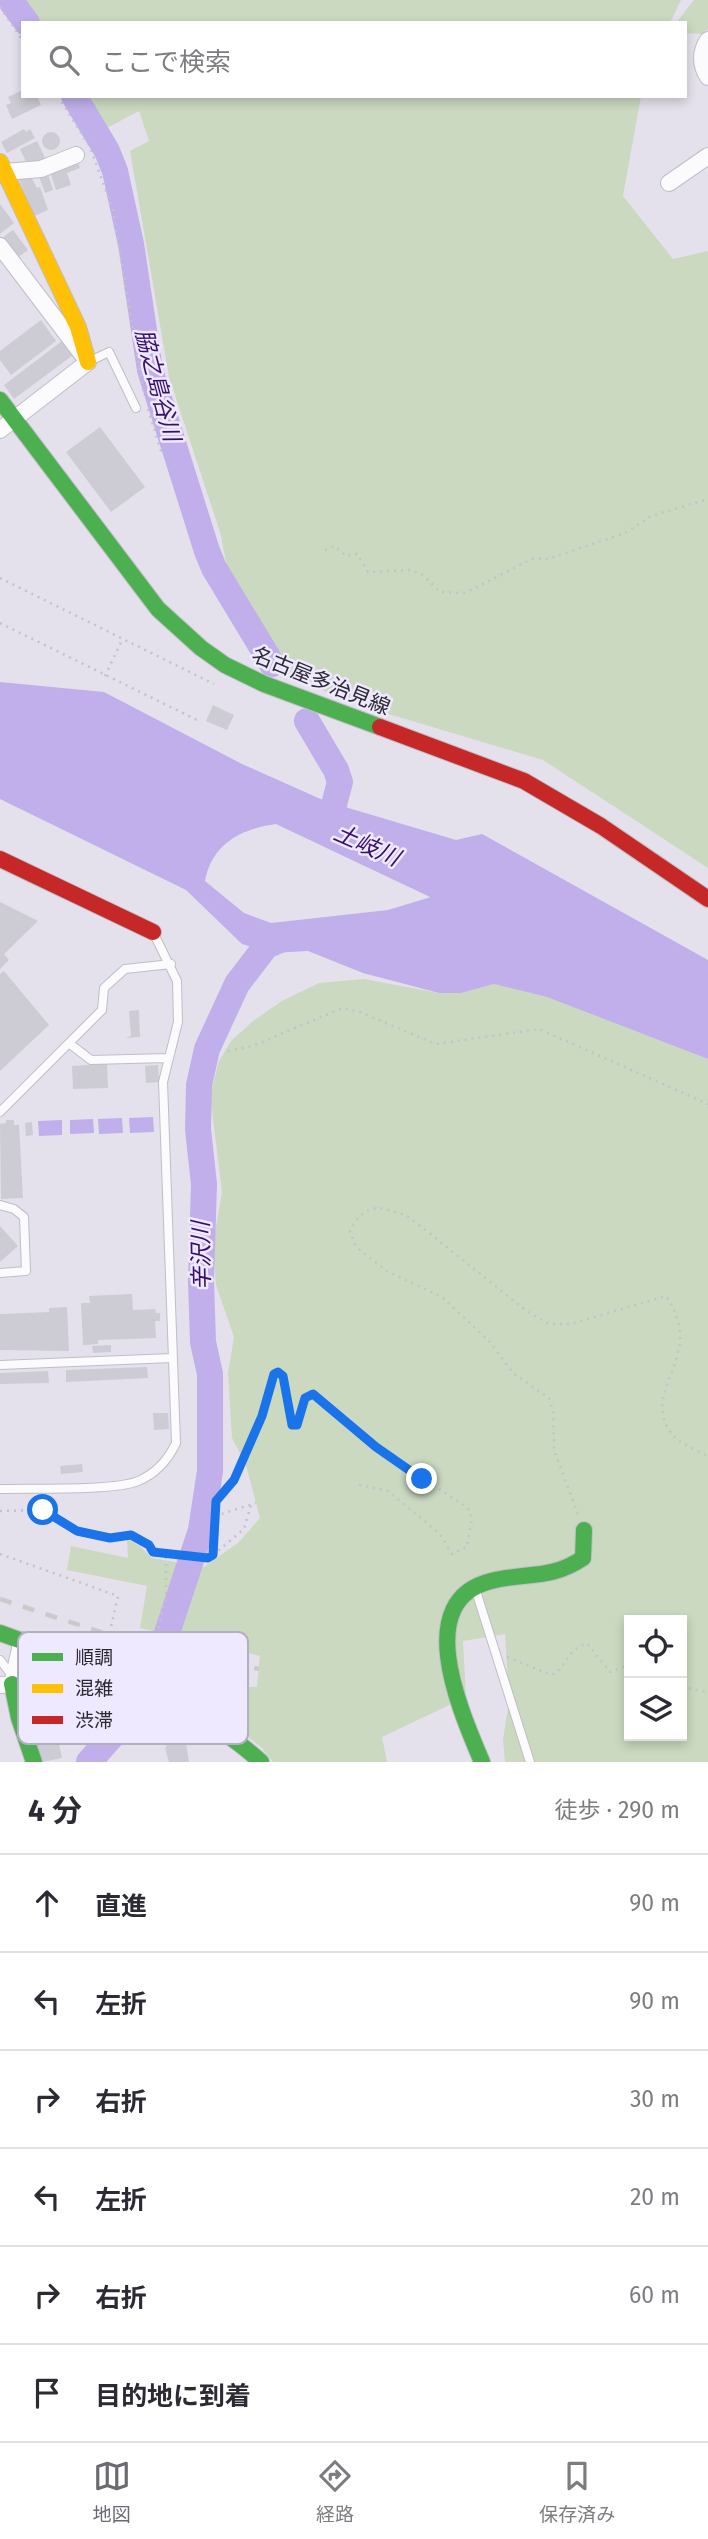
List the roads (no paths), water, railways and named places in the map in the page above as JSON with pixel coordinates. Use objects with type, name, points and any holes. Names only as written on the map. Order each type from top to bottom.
[{"type":"street","points":[[708,40],[702,57],[702,69],[708,77]]},
{"type":"street","points":[[76,155],[40,169],[3,167],[78,327],[88,362]]},
{"type":"street","points":[[669,183],[708,156]]},
{"type":"street","points":[[0,246],[88,362]]},
{"type":"street","points":[[0,430],[88,362]]},
{"type":"street","name":"名古屋多治見線","points":[[0,400],[158,609],[185,635],[225,665],[264,684],[524,781],[601,826],[708,899]]},
{"type":"street","points":[[0,859],[153,932]]},
{"type":"street","points":[[482,1762],[470,1734],[450,1665],[448,1644],[453,1607],[463,1594],[500,1579],[543,1577],[565,1572],[583,1558],[584,1530]]},
{"type":"street","points":[[0,1633],[18,1639]]},
{"type":"street","points":[[18,1652],[8,1682],[18,1715]]},
{"type":"street","points":[[28,1744],[34,1762]]},
{"type":"street","points":[[242,1744],[261,1762]]},
{"type":"lane","points":[[88,362],[109,352],[136,408]]},
{"type":"lane","points":[[0,1489],[129,1485],[151,1474],[171,1453],[176,1443],[163,1082],[178,1022],[177,981],[153,932]]},
{"type":"lane","points":[[0,1112],[102,1010],[104,988],[125,970],[171,964]]},
{"type":"lane","points":[[70,1044],[91,1060],[167,1058]]},
{"type":"lane","points":[[0,1205],[14,1209],[24,1217],[26,1271],[0,1273]]},
{"type":"lane","points":[[0,1365],[172,1358]]},
{"type":"lane","points":[[475,1588],[530,1762]]},
{"type":"lane","points":[[0,1660],[8,1682]]},
{"type":"water","name":"土岐川","points":[[0,682],[104,692],[242,764],[325,801],[456,840],[482,834],[708,960],[708,1059],[547,997],[494,984],[461,993],[439,993],[363,973],[308,951],[272,953],[242,944],[186,890],[0,799]],"holes":[[[276,824],[431,897],[388,910],[271,923],[244,913],[205,881],[209,868],[214,857],[230,840],[251,830]]]},
{"type":"water","points":[[153,1117],[154,1132],[130,1133],[129,1118]]},
{"type":"water","points":[[122,1118],[123,1133],[99,1134],[98,1119]]},
{"type":"water","points":[[93,1119],[94,1133],[70,1134],[70,1120]]},
{"type":"water","points":[[62,1120],[62,1135],[39,1136],[38,1121]]},
{"type":"waterway","name":"脇之島谷川","points":[[10,0],[26,21]]},
{"type":"waterway","name":"脇之島谷川","points":[[75,98],[107,151],[115,171],[131,244],[150,370],[207,551],[214,568],[272,664]]},
{"type":"waterway","name":"脇之島谷川","points":[[307,721],[336,770],[340,782],[328,827]]},
{"type":"waterway","name":"辛沢川","points":[[167,1632],[201,1530],[210,1471],[210,1374],[203,1342],[201,1281],[204,1184],[198,1129],[199,1085],[207,1049],[237,984],[266,946],[292,935]]},
{"type":"waterway","name":"辛沢川","points":[[89,1762],[105,1744]]},
{"type":"railway","points":[[0,1599],[100,1632]]},
{"type":"railway","points":[[248,1667],[259,1669]]}]
